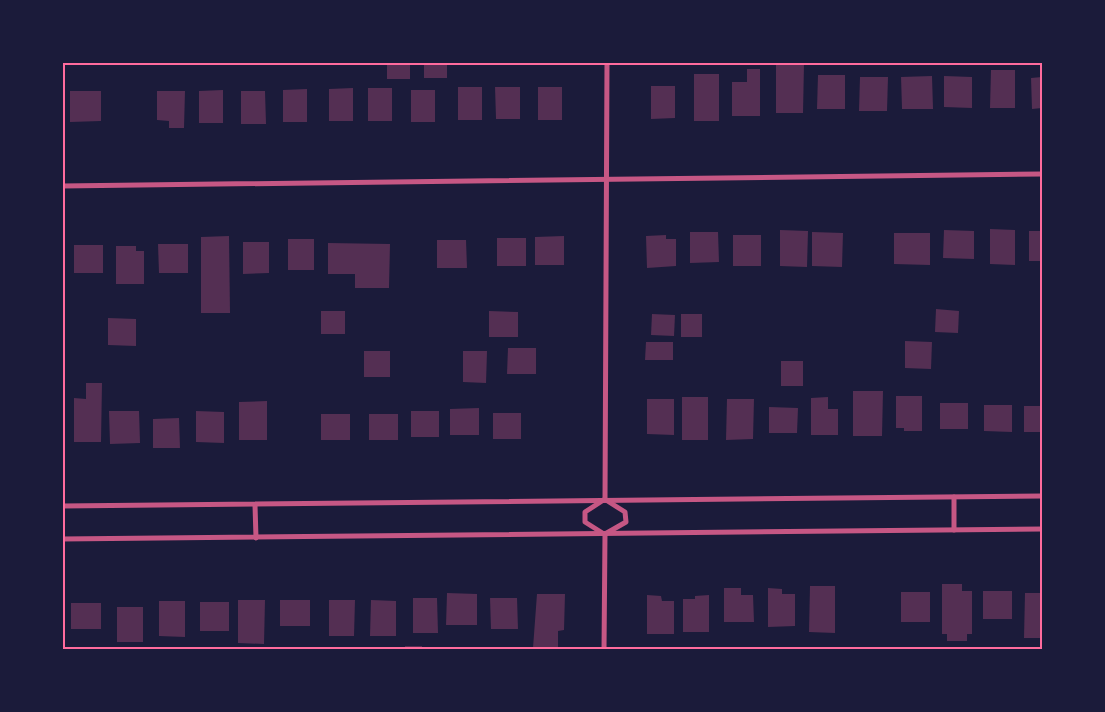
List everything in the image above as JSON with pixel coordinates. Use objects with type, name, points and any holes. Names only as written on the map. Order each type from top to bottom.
[{"type":"street","points":[[605,499],[608,62]]},
{"type":"street","points":[[62,186],[1042,174]]},
{"type":"street","points":[[62,506],[1042,496]]},
{"type":"street","points":[[954,497],[954,530]]},
{"type":"street","points":[[605,499],[626,512],[626,522],[605,534]]},
{"type":"street","points":[[605,499],[586,512],[585,517],[585,522],[605,534]]},
{"type":"street","points":[[255,505],[256,538]]},
{"type":"street","points":[[62,540],[1042,529]]},
{"type":"street","points":[[604,650],[605,534]]},
{"type":"building","points":[[387,62],[410,62],[410,79],[387,79]]},
{"type":"building","points":[[424,62],[447,62],[447,78],[424,78]]},
{"type":"building","points":[[776,64],[804,64],[803,113],[776,113]]},
{"type":"building","points":[[747,69],[760,69],[760,116],[732,116],[732,82],[747,82]]},
{"type":"building","points":[[991,70],[1015,70],[1015,108],[990,108]]},
{"type":"building","points":[[694,74],[719,74],[719,121],[694,121]]},
{"type":"building","points":[[818,75],[845,75],[845,109],[817,109]]},
{"type":"building","points":[[932,76],[933,109],[902,109],[901,77]]},
{"type":"building","points":[[944,76],[972,77],[972,108],[944,107]]},
{"type":"building","points":[[860,77],[888,77],[887,111],[859,111]]},
{"type":"building","points":[[1042,77],[1042,108],[1032,109],[1031,78]]},
{"type":"building","points":[[651,86],[675,86],[675,118],[651,119]]},
{"type":"building","points":[[458,87],[482,87],[482,120],[458,120]]},
{"type":"building","points":[[495,87],[520,87],[520,119],[496,119]]},
{"type":"building","points":[[538,87],[562,87],[562,120],[538,120]]},
{"type":"building","points":[[353,88],[353,121],[329,121],[329,89]]},
{"type":"building","points":[[368,88],[392,88],[392,121],[368,121]]},
{"type":"building","points":[[307,89],[307,122],[283,122],[283,90]]},
{"type":"building","points":[[223,90],[223,123],[199,123],[199,91]]},
{"type":"building","points":[[411,90],[435,90],[435,122],[411,122]]},
{"type":"building","points":[[70,91],[101,91],[101,121],[70,122]]},
{"type":"building","points":[[157,91],[185,91],[184,128],[169,128],[169,121],[157,120]]},
{"type":"building","points":[[241,91],[265,91],[266,124],[241,124]]},
{"type":"building","points":[[990,229],[1015,230],[1015,265],[990,264]]},
{"type":"building","points":[[780,230],[808,231],[807,267],[780,266]]},
{"type":"building","points":[[944,230],[974,231],[974,259],[943,258]]},
{"type":"building","points":[[1029,231],[1042,231],[1042,261],[1029,261]]},
{"type":"building","points":[[690,232],[718,232],[719,262],[690,263]]},
{"type":"building","points":[[812,232],[843,233],[842,267],[812,266]]},
{"type":"building","points":[[894,233],[930,233],[930,265],[894,264]]},
{"type":"building","points":[[666,235],[666,239],[676,239],[676,266],[647,268],[646,236]]},
{"type":"building","points":[[733,235],[761,235],[761,266],[733,266]]},
{"type":"building","points":[[229,236],[230,313],[201,313],[201,237]]},
{"type":"building","points":[[564,236],[564,265],[535,265],[535,237]]},
{"type":"building","points":[[497,238],[526,238],[526,266],[497,266]]},
{"type":"building","points":[[288,239],[314,239],[314,270],[288,270]]},
{"type":"building","points":[[437,240],[466,240],[467,268],[437,268]]},
{"type":"building","points":[[243,242],[269,242],[269,273],[243,274]]},
{"type":"building","points":[[328,243],[390,244],[389,288],[355,288],[355,274],[328,274]]},
{"type":"building","points":[[158,244],[188,244],[188,273],[159,273]]},
{"type":"building","points":[[74,245],[103,245],[103,273],[74,273]]},
{"type":"building","points":[[116,246],[136,246],[136,251],[144,251],[144,284],[116,284]]},
{"type":"building","points":[[936,309],[959,311],[958,333],[935,332]]},
{"type":"building","points":[[321,311],[345,311],[345,334],[321,334]]},
{"type":"building","points":[[489,311],[518,312],[518,337],[489,337]]},
{"type":"building","points":[[652,314],[675,315],[674,336],[651,335]]},
{"type":"building","points":[[681,314],[702,314],[702,337],[681,337]]},
{"type":"building","points":[[108,318],[136,319],[136,346],[108,345]]},
{"type":"building","points":[[905,341],[932,342],[931,369],[905,368]]},
{"type":"building","points":[[646,342],[673,342],[673,360],[645,360]]},
{"type":"building","points":[[508,348],[536,348],[536,374],[507,374]]},
{"type":"building","points":[[364,351],[390,351],[390,377],[364,377]]},
{"type":"building","points":[[463,351],[487,351],[486,383],[463,382]]},
{"type":"building","points":[[781,361],[803,361],[803,386],[781,386]]},
{"type":"building","points":[[86,383],[102,383],[101,442],[74,442],[74,398],[86,399]]},
{"type":"building","points":[[853,391],[883,391],[882,436],[853,436]]},
{"type":"building","points":[[896,396],[922,396],[922,431],[904,431],[904,428],[896,428]]},
{"type":"building","points":[[682,397],[708,397],[708,440],[682,440]]},
{"type":"building","points":[[828,397],[828,409],[838,409],[838,435],[811,435],[811,398]]},
{"type":"building","points":[[647,399],[674,399],[674,435],[647,434]]},
{"type":"building","points":[[727,399],[754,399],[753,439],[726,440]]},
{"type":"building","points":[[267,401],[267,440],[239,440],[239,402]]},
{"type":"building","points":[[940,403],[968,403],[968,429],[940,429]]},
{"type":"building","points":[[984,405],[1012,405],[1012,432],[984,431]]},
{"type":"building","points":[[1024,406],[1042,406],[1042,432],[1024,432]]},
{"type":"building","points":[[769,407],[798,408],[797,433],[769,433]]},
{"type":"building","points":[[479,408],[479,435],[450,435],[450,409]]},
{"type":"building","points":[[109,411],[139,411],[140,443],[110,444]]},
{"type":"building","points":[[196,411],[224,412],[224,443],[196,442]]},
{"type":"building","points":[[411,411],[439,411],[439,437],[411,437]]},
{"type":"building","points":[[493,413],[521,413],[521,439],[493,439]]},
{"type":"building","points":[[321,414],[350,414],[350,440],[321,440]]},
{"type":"building","points":[[369,414],[398,414],[398,440],[369,440]]},
{"type":"building","points":[[179,418],[180,448],[153,448],[153,419]]},
{"type":"building","points":[[942,584],[962,584],[962,591],[972,591],[972,634],[967,634],[967,641],[947,641],[947,634],[942,634]]},
{"type":"building","points":[[810,586],[835,586],[835,633],[809,632]]},
{"type":"building","points":[[724,588],[741,588],[741,595],[753,595],[754,622],[724,622]]},
{"type":"building","points":[[768,588],[782,589],[782,594],[795,594],[795,626],[768,627]]},
{"type":"building","points":[[983,591],[1012,591],[1012,619],[983,619]]},
{"type":"building","points":[[901,592],[930,592],[930,622],[901,622]]},
{"type":"building","points":[[447,593],[477,594],[477,625],[446,625]]},
{"type":"building","points":[[1025,593],[1042,593],[1042,638],[1024,638]]},
{"type":"building","points":[[537,594],[565,594],[564,630],[558,631],[558,648],[533,648]]},
{"type":"building","points":[[647,595],[661,596],[662,601],[674,601],[674,634],[647,634]]},
{"type":"building","points":[[709,595],[709,632],[683,632],[683,599],[695,599],[695,596]]},
{"type":"building","points":[[413,598],[437,598],[438,633],[413,633]]},
{"type":"building","points":[[490,598],[517,598],[518,629],[491,629]]},
{"type":"building","points":[[238,600],[265,600],[264,644],[238,643]]},
{"type":"building","points":[[280,600],[310,600],[310,626],[280,626]]},
{"type":"building","points":[[329,600],[355,600],[354,636],[329,636]]},
{"type":"building","points":[[371,600],[396,601],[396,636],[370,636]]},
{"type":"building","points":[[159,601],[185,601],[185,637],[159,636]]},
{"type":"building","points":[[200,602],[229,602],[229,631],[200,631]]},
{"type":"building","points":[[71,603],[101,603],[101,629],[71,629]]},
{"type":"building","points":[[117,607],[143,607],[143,642],[117,642]]},
{"type":"building","points":[[405,646],[422,646],[422,650],[405,650]]}]
